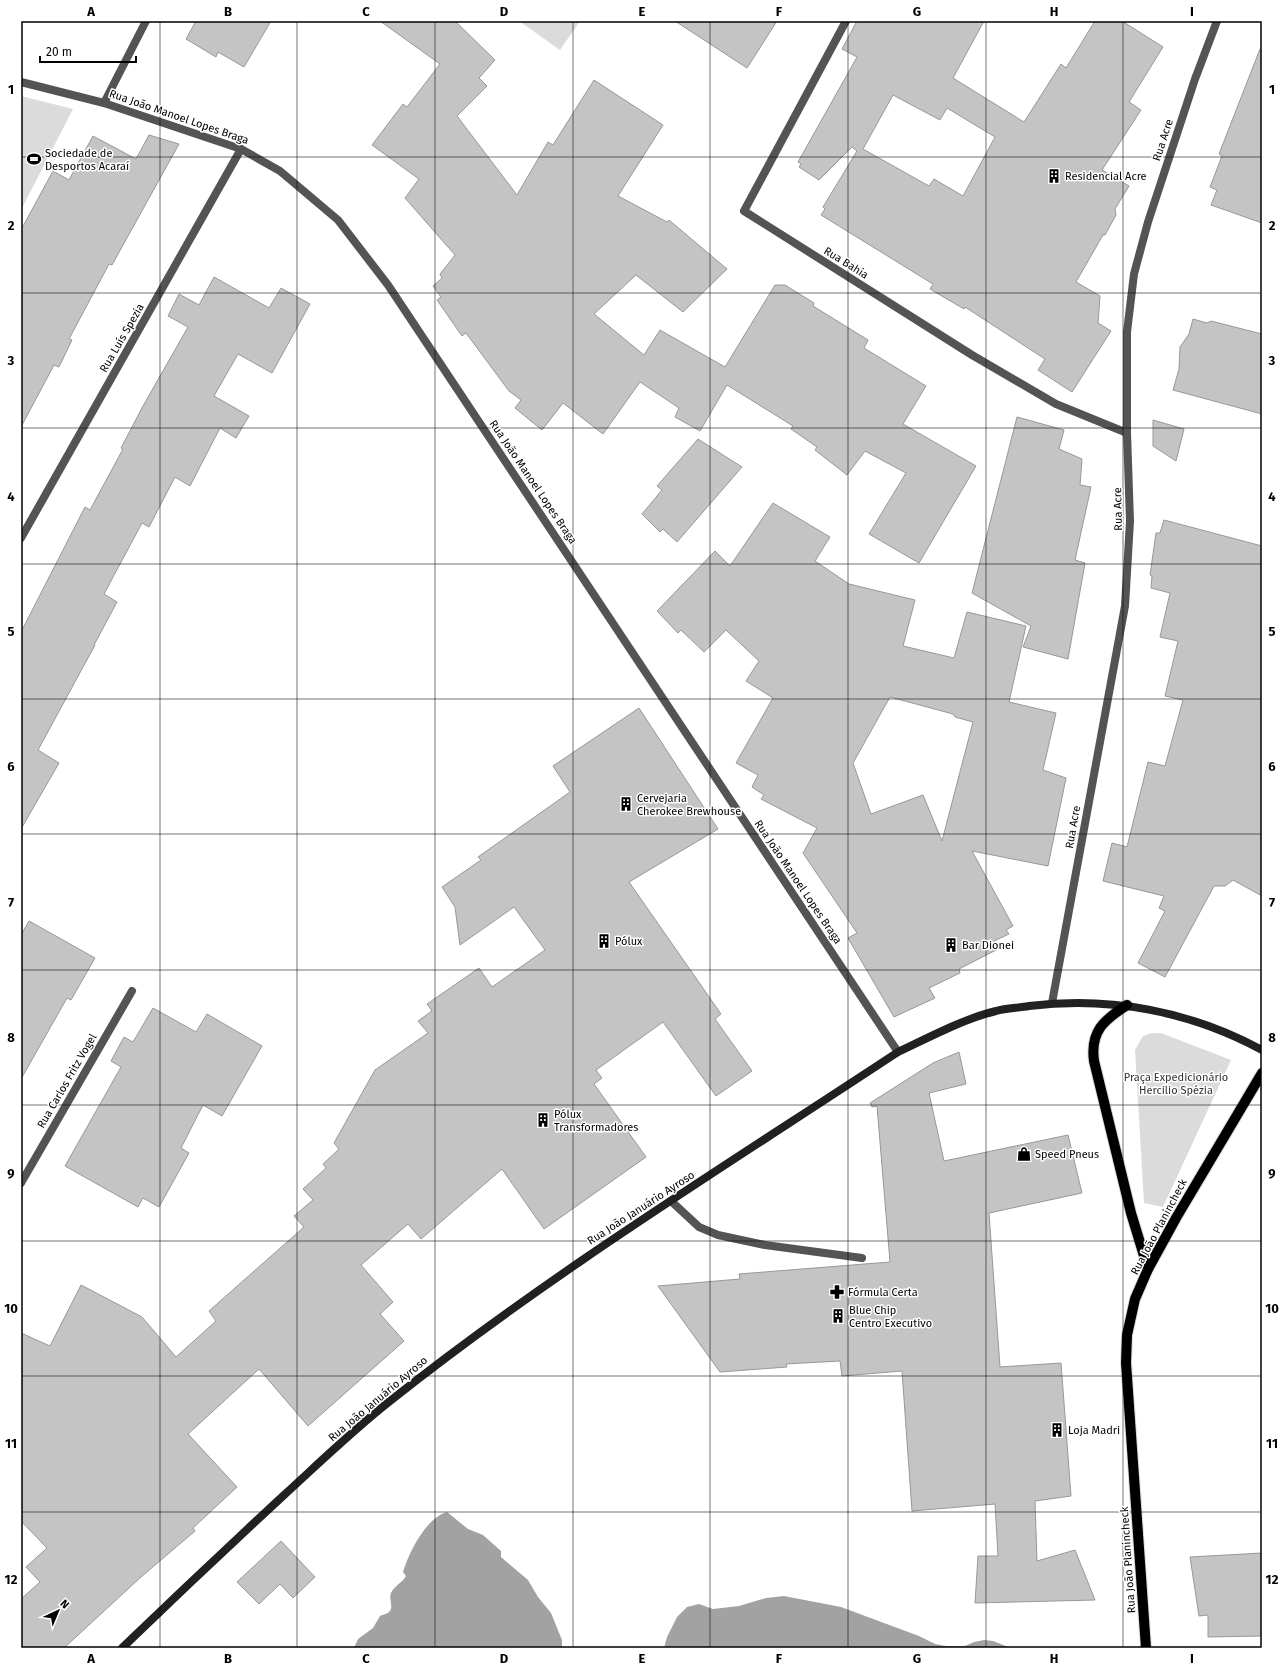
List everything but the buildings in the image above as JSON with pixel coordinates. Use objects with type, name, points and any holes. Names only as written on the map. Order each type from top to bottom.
[{"type":"main road","name":"Rua João Januário Ayroso","points":[[122,1648],[199,1574],[320,1463],[388,1403],[476,1335],[588,1256],[898,1052],[946,1029],[996,1011],[1052,1003],[1080,1002],[1127,1005],[1156,1010],[1192,1019],[1243,1040],[1262,1050]]},
{"type":"main road","points":[[1127,1005],[1103,1023],[1096,1034],[1092,1047],[1094,1061],[1131,1213],[1148,1269]]},
{"type":"main road","name":"Rua João Planincheck","points":[[1146,1648],[1127,1356],[1127,1335],[1136,1299],[1148,1269],[1262,1073]]},
{"type":"street","points":[[104,103],[146,21]]},
{"type":"street","name":"Rua Bahia","points":[[846,21],[744,211],[972,355],[1056,404],[1127,434]]},
{"type":"street","name":"Rua Acre","points":[[1052,1003],[1125,606],[1130,521],[1127,434],[1127,332],[1134,274],[1148,222],[1192,86],[1217,21]]},
{"type":"street","name":"Rua João Manoel Lopes Braga","points":[[21,82],[104,103],[241,149],[280,171],[338,220],[388,285],[898,1052]]},
{"type":"street","name":"Rua Luís Spezia","points":[[21,538],[241,149]]},
{"type":"street","name":"Rua Carlos Fritz Vogel","points":[[21,1182],[132,991]]},
{"type":"street","points":[[671,1201],[699,1227],[718,1235],[765,1244],[862,1258]]},
{"type":"green space","points":[[519,21],[580,21],[560,50]]},
{"type":"green space","name":"Sociedade de Desportos Acaraí","points":[[21,96],[73,109],[21,210]]},
{"type":"green space","name":"Praça Expedicionário Hercilio Spézia","points":[[1152,1033],[1161,1033],[1231,1060],[1163,1207],[1144,1203],[1135,1050],[1143,1036]]},
{"type":"shaded area","points":[[447,1512],[468,1529],[483,1535],[501,1551],[501,1557],[528,1580],[538,1597],[551,1613],[562,1640],[562,1648],[354,1648],[358,1639],[373,1628],[380,1616],[390,1611],[391,1593],[406,1576],[403,1572],[409,1555],[425,1528],[439,1515]]},
{"type":"shaded area","points":[[784,1596],[841,1607],[919,1636],[935,1644],[946,1646],[965,1646],[984,1640],[993,1641],[1011,1648],[664,1648],[667,1637],[677,1617],[687,1607],[699,1604],[713,1609],[739,1606],[766,1598]]},
{"type":"place","name":"Sociedade de Desportos Acaraí","points":[[34,159]]},
{"type":"place","name":"Residencial Acre","points":[[1054,176]]},
{"type":"place","name":"Cervejaria Cherokee Brewhouse","points":[[626,804]]},
{"type":"place","name":"Pólux","points":[[604,941]]},
{"type":"place","name":"Bar Dionei","points":[[951,945]]},
{"type":"place","name":"Pólux Transformadores","points":[[543,1120]]},
{"type":"place","name":"Speed Pneus","points":[[1024,1154]]},
{"type":"place","name":"Fórmula Certa","points":[[837,1292]]},
{"type":"place","name":"Blue Chip Centro Executivo","points":[[838,1316]]},
{"type":"place","name":"Loja Madri","points":[[1057,1430]]}]
